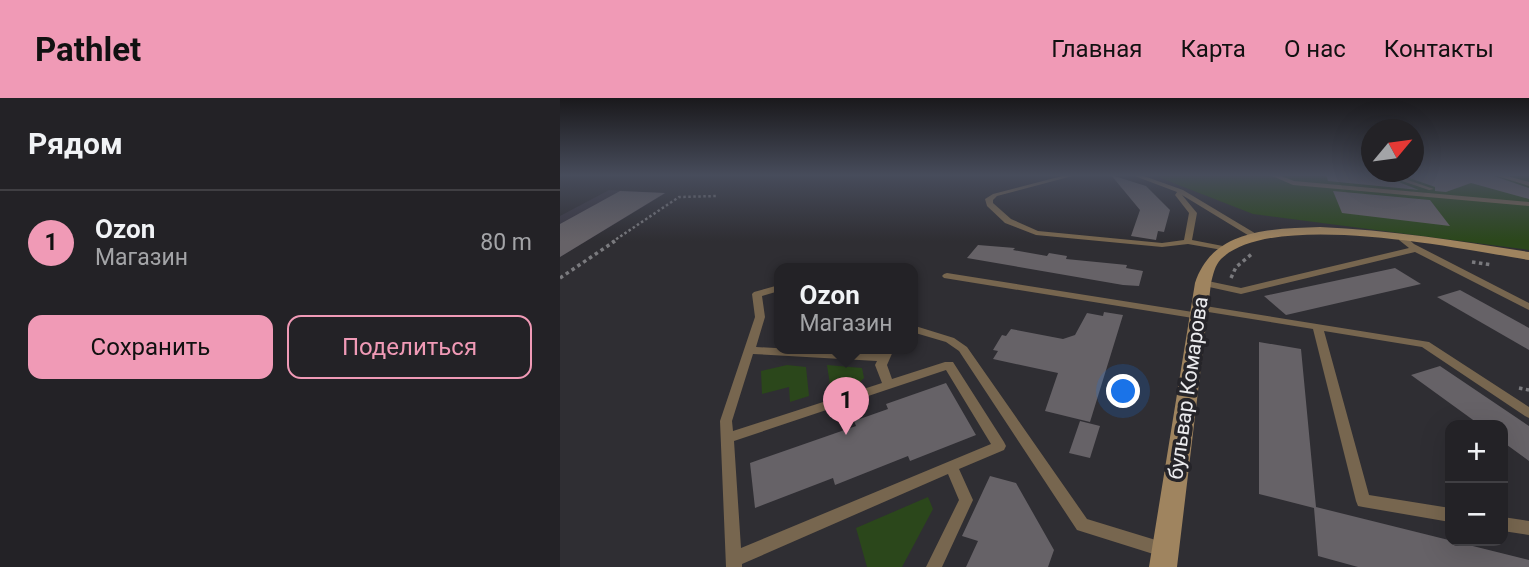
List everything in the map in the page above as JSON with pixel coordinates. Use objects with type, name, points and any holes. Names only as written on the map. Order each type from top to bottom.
[{"type":"street","points":[[1259,242],[1319,231],[1402,238],[1529,256]]},
{"type":"street","name":"бульвар Комарова","points":[[1168,561],[1203,284],[1209,267],[1225,249],[1259,242]]},
{"type":"lane","points":[[992,197],[989,199],[990,204],[1008,221],[1036,233],[1162,246],[1188,242],[1225,249]]},
{"type":"lane","points":[[1180,197],[1193,213],[1188,242]]},
{"type":"lane","points":[[1190,197],[1259,242]]},
{"type":"lane","points":[[1464,197],[1529,204]]},
{"type":"lane","points":[[1402,238],[1416,249],[1529,307]]},
{"type":"lane","points":[[1203,284],[1241,291],[1416,249]]},
{"type":"lane","points":[[947,276],[1425,344],[1529,413]]},
{"type":"lane","points":[[727,438],[942,366],[953,368],[999,446],[734,563],[726,421],[760,317],[757,294],[774,289]]},
{"type":"lane","points":[[1318,327],[1363,501],[1445,514]]},
{"type":"lane","points":[[918,330],[950,340],[963,349],[1082,525],[1168,561]]},
{"type":"lane","points":[[749,350],[774,351]]},
{"type":"lane","points":[[886,354],[881,365],[888,384]]},
{"type":"lane","points":[[934,567],[966,500],[952,468]]},
{"type":"lane","points":[[1508,525],[1529,528]]},
{"type":"path","points":[[560,278],[679,197],[683,197]]},
{"type":"path","points":[[1227,288],[1236,267],[1254,252],[1259,242]]},
{"type":"path","points":[[1468,261],[1493,265]]},
{"type":"shaded area","points":[[596,197],[660,197],[560,257],[560,216]]},
{"type":"green space","points":[[1209,197],[1529,197],[1529,250],[1253,214]]},
{"type":"green space","points":[[787,365],[806,367],[809,396],[790,402],[789,387],[762,394],[761,371]]},
{"type":"green space","points":[[827,365],[862,368],[864,378],[860,382],[831,391]]},
{"type":"green space","points":[[928,497],[933,509],[902,567],[867,567],[856,528]]},
{"type":"building","points":[[609,197],[659,197],[560,257],[560,224]]},
{"type":"building","points":[[1129,197],[1157,197],[1170,210],[1164,232],[1158,231],[1156,240],[1131,236],[1140,210]]},
{"type":"building","points":[[1335,197],[1430,200],[1450,226],[1342,213]]},
{"type":"building","points":[[978,245],[1015,248],[1013,250],[1047,256],[1049,253],[1067,256],[1066,259],[1127,265],[1126,268],[1143,271],[1139,286],[1123,285],[967,258]]},
{"type":"building","points":[[1395,268],[1421,284],[1286,315],[1264,296]]},
{"type":"building","points":[[1460,290],[1529,328],[1529,350],[1437,297]]},
{"type":"building","points":[[1104,312],[1123,315],[1090,422],[1045,411],[1058,373],[993,359],[998,351],[993,350],[1002,335],[1006,336],[1011,329],[1063,339],[1075,335],[1087,313],[1103,316]]},
{"type":"building","points":[[1259,342],[1301,349],[1316,507],[1445,539],[1445,546],[1473,546],[1529,560],[1529,567],[1358,567],[1318,556],[1314,508],[1259,494]]},
{"type":"building","points":[[1440,366],[1529,426],[1529,461],[1508,446],[1508,420],[1473,420],[1411,375]]},
{"type":"building","points":[[946,383],[976,435],[910,461],[908,456],[835,485],[833,478],[755,508],[750,463],[856,426],[854,421],[888,409],[886,404]]},
{"type":"building","points":[[1080,421],[1100,426],[1090,458],[1069,453]]},
{"type":"building","points":[[990,476],[1016,483],[1054,550],[1048,567],[966,567],[978,541],[962,536]]},
{"type":"place","name":"Ozon","points":[[846,435]]}]
